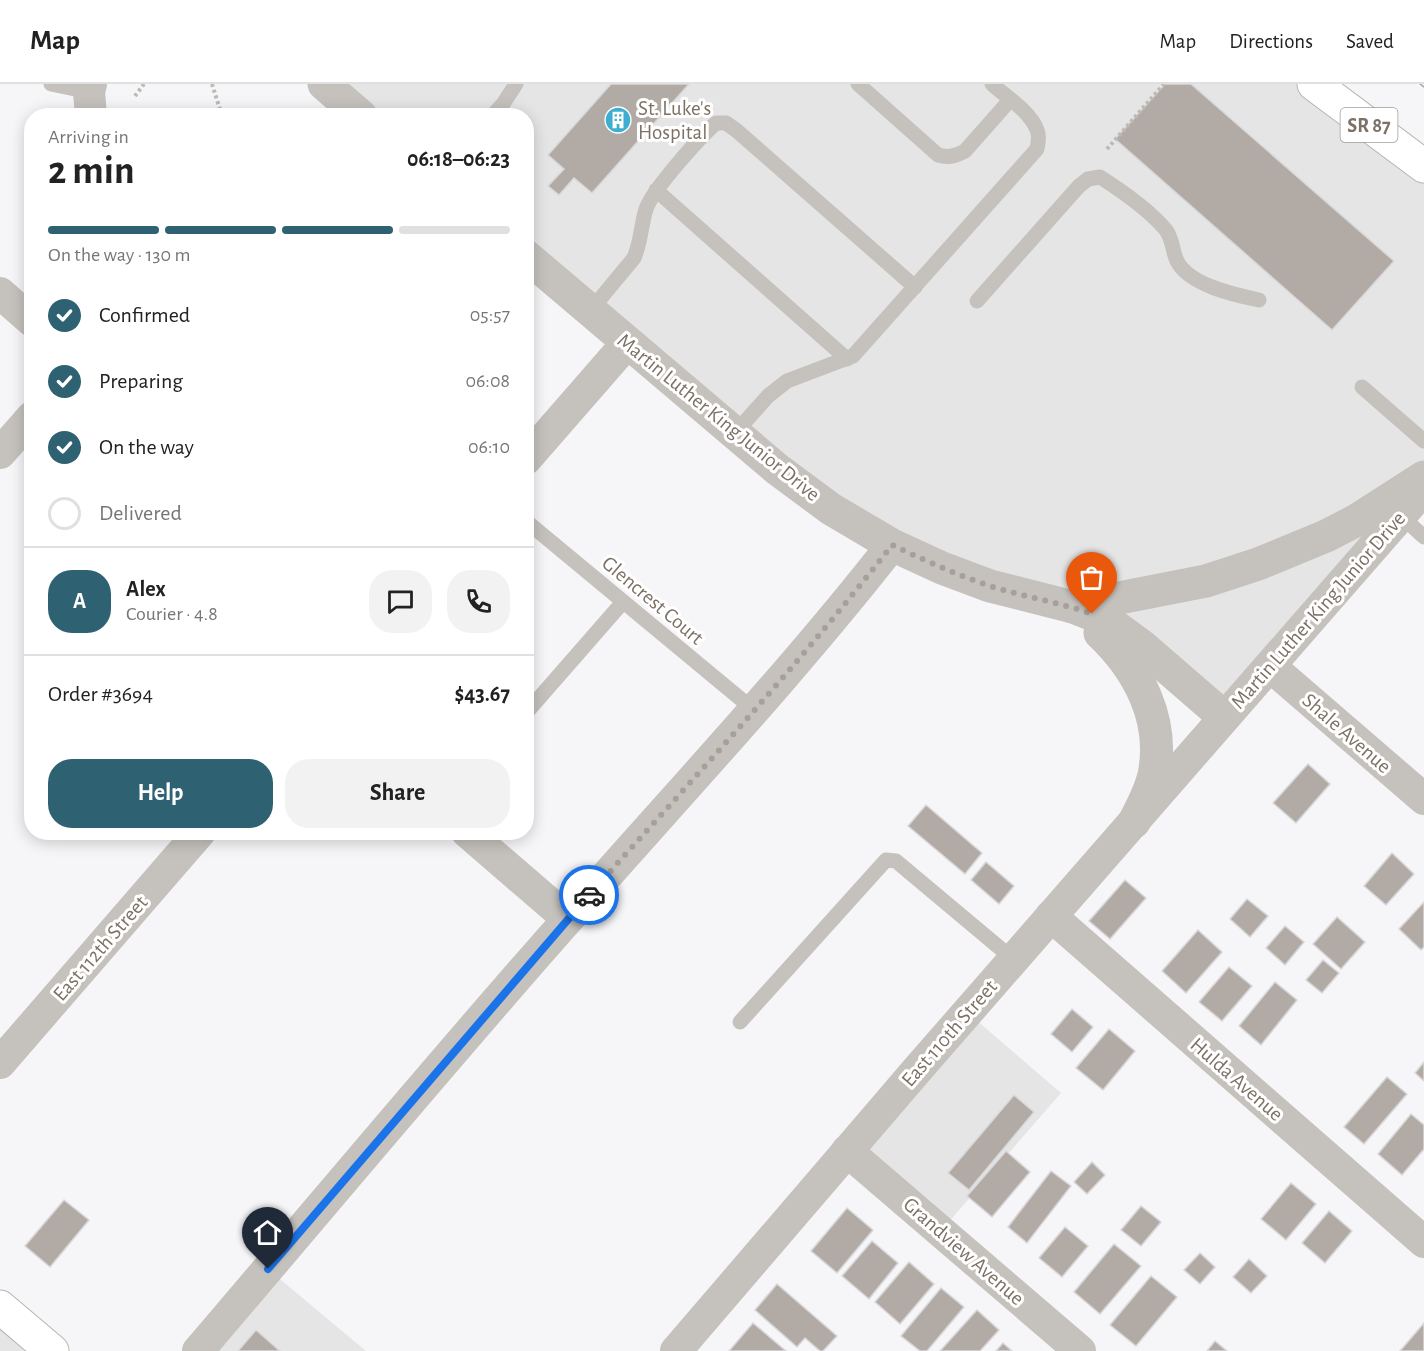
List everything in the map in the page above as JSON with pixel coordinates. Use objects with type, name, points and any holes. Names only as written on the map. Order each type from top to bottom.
[{"type":"main road","name":"SR 87","points":[[1314,84],[1424,166]]},
{"type":"main road","points":[[0,1307],[52,1351]]},
{"type":"street","points":[[324,84],[352,108]]},
{"type":"street","name":"Martin Luther King Junior Drive","points":[[534,263],[735,434],[831,509],[892,545],[942,568],[990,586],[1092,614],[1122,631],[1224,717],[1424,489]]},
{"type":"street","points":[[0,293],[24,314]]},
{"type":"street","points":[[534,450],[628,342]]},
{"type":"street","points":[[0,453],[24,426]]},
{"type":"street","points":[[1073,607],[1206,581],[1258,564],[1358,520],[1424,477]]},
{"type":"street","points":[[198,1351],[568,919],[754,710],[858,589],[892,545]]},
{"type":"street","points":[[1073,607],[1112,644],[1136,674],[1153,718],[1156,758],[1154,775],[1148,794],[1134,822]]},
{"type":"street","name":"Shale Avenue","points":[[1270,666],[1424,800]]},
{"type":"street","name":"East 110th Street","points":[[676,1351],[1224,717]]},
{"type":"street","name":"East 112th Street","points":[[0,1063],[193,840]]},
{"type":"street","points":[[476,840],[568,919]]},
{"type":"street","name":"Hulda Avenue","points":[[1051,916],[1424,1242]]},
{"type":"street","name":"Grandview Avenue","points":[[847,1151],[1080,1351]]},
{"type":"lane","points":[[51,84],[91,97]]},
{"type":"lane","points":[[499,108],[515,84]]},
{"type":"lane","points":[[858,84],[938,155],[946,158],[965,151],[1010,100]]},
{"type":"lane","points":[[735,434],[768,396],[787,381],[853,356],[1037,150],[1038,130],[1023,111],[992,84]]},
{"type":"lane","points":[[590,310],[634,258],[639,248],[646,208],[656,190],[716,123],[726,123],[736,130],[915,286]]},
{"type":"lane","points":[[977,301],[1079,186],[1088,179],[1100,177],[1166,231],[1173,244],[1176,260],[1184,271],[1228,294],[1259,300]]},
{"type":"lane","points":[[656,190],[847,359]]},
{"type":"lane","points":[[1362,387],[1424,441]]},
{"type":"lane","points":[[1401,516],[1424,537]]},
{"type":"lane","name":"Glencrest Court","points":[[534,528],[754,710]]},
{"type":"lane","points":[[534,704],[623,602]]},
{"type":"lane","points":[[740,1022],[886,860],[896,861],[1013,959]]},
{"type":"path","points":[[135,96],[144,84]]},
{"type":"path","points":[[212,84],[220,108]]},
{"type":"path","points":[[1107,149],[1164,84]]},
{"type":"shaded area","points":[[324,84],[1314,84],[1424,166],[1424,489],[1224,717],[1142,646],[892,545],[534,262],[534,108],[353,108]]},
{"type":"shaded area","points":[[967,1012],[1061,1093],[941,1231],[847,1151]]},
{"type":"shaded area","points":[[268,1269],[366,1351],[198,1351]]},
{"type":"shaded area","points":[[0,1315],[52,1351],[0,1351]]},
{"type":"building","name":"St. Luke's Hospital","points":[[611,84],[689,84],[592,193],[574,178],[559,195],[548,186],[564,169],[548,155]]},
{"type":"building","points":[[1165,84],[1191,84],[1394,261],[1332,330],[1115,139]]},
{"type":"building","points":[[1308,764],[1330,784],[1296,823],[1273,803]]},
{"type":"building","points":[[926,805],[982,853],[965,874],[908,826]]},
{"type":"building","points":[[1392,853],[1414,874],[1386,905],[1364,886]]},
{"type":"building","points":[[986,862],[1014,886],[999,904],[971,880]]},
{"type":"building","points":[[1125,880],[1146,898],[1110,939],[1089,921]]},
{"type":"building","points":[[1247,899],[1268,916],[1250,937],[1230,919]]},
{"type":"building","points":[[1424,902],[1424,947],[1421,950],[1399,929]]},
{"type":"building","points":[[1337,917],[1365,942],[1341,969],[1313,944]]},
{"type":"building","points":[[1285,926],[1304,942],[1285,965],[1266,948]]},
{"type":"building","points":[[1198,930],[1222,952],[1186,993],[1162,971]]},
{"type":"building","points":[[1323,960],[1339,973],[1322,993],[1306,980]]},
{"type":"building","points":[[1229,967],[1252,986],[1222,1021],[1199,1002]]},
{"type":"building","points":[[1275,982],[1297,1000],[1261,1045],[1239,1026]]},
{"type":"building","points":[[1072,1009],[1093,1027],[1072,1052],[1051,1034]]},
{"type":"building","points":[[1109,1029],[1135,1051],[1103,1090],[1076,1068]]},
{"type":"building","points":[[1424,1062],[1424,1081],[1415,1073]]},
{"type":"building","points":[[1387,1077],[1407,1094],[1364,1144],[1344,1127]]},
{"type":"building","points":[[1014,1095],[1034,1112],[969,1190],[948,1173]]},
{"type":"building","points":[[1411,1114],[1424,1125],[1424,1149],[1402,1175],[1378,1154]]},
{"type":"building","points":[[1006,1151],[1030,1172],[992,1217],[967,1196]]},
{"type":"building","points":[[1092,1162],[1105,1175],[1087,1194],[1074,1182]]},
{"type":"building","points":[[1051,1171],[1071,1186],[1027,1243],[1008,1227]]},
{"type":"building","points":[[1291,1183],[1316,1204],[1286,1240],[1261,1219]]},
{"type":"building","points":[[64,1200],[89,1220],[50,1267],[25,1246]]},
{"type":"building","points":[[1141,1206],[1161,1222],[1141,1246],[1121,1230]]},
{"type":"building","points":[[847,1208],[873,1230],[837,1273],[811,1251]]},
{"type":"building","points":[[1329,1211],[1352,1231],[1325,1263],[1302,1243]]},
{"type":"building","points":[[1065,1227],[1088,1246],[1062,1277],[1039,1258]]},
{"type":"building","points":[[872,1241],[898,1263],[869,1299],[842,1276]]},
{"type":"building","points":[[1114,1244],[1141,1266],[1100,1314],[1074,1292]]},
{"type":"building","points":[[1200,1253],[1215,1267],[1200,1284],[1184,1270]]},
{"type":"building","points":[[1249,1259],[1267,1276],[1251,1293],[1233,1277]]},
{"type":"building","points":[[909,1262],[934,1284],[900,1324],[875,1302]]},
{"type":"building","points":[[1151,1276],[1177,1297],[1136,1346],[1110,1325]]},
{"type":"building","points":[[777,1284],[837,1336],[823,1351],[805,1338],[797,1347],[755,1310]]},
{"type":"building","points":[[941,1288],[964,1307],[927,1351],[920,1351],[901,1336]]},
{"type":"building","points":[[977,1310],[999,1330],[980,1351],[940,1351]]},
{"type":"building","points":[[753,1323],[786,1351],[729,1351]]},
{"type":"building","points":[[1424,1323],[1424,1351],[1400,1351]]},
{"type":"building","points":[[256,1330],[280,1351],[238,1351]]},
{"type":"building","points":[[1215,1341],[1227,1351],[1207,1351]]},
{"type":"building","points":[[1003,1343],[1012,1351],[996,1351]]},
{"type":"tram line","points":[[1420,84],[1424,87]]},
{"type":"way so far","points":[[589,895],[754,710],[858,589],[892,545],[942,568],[990,586],[1092,614]]},
{"type":"place","name":"St. Luke's Hospital","points":[[618,120]]},
{"type":"route","points":[[268,1269],[589,895]]}]
